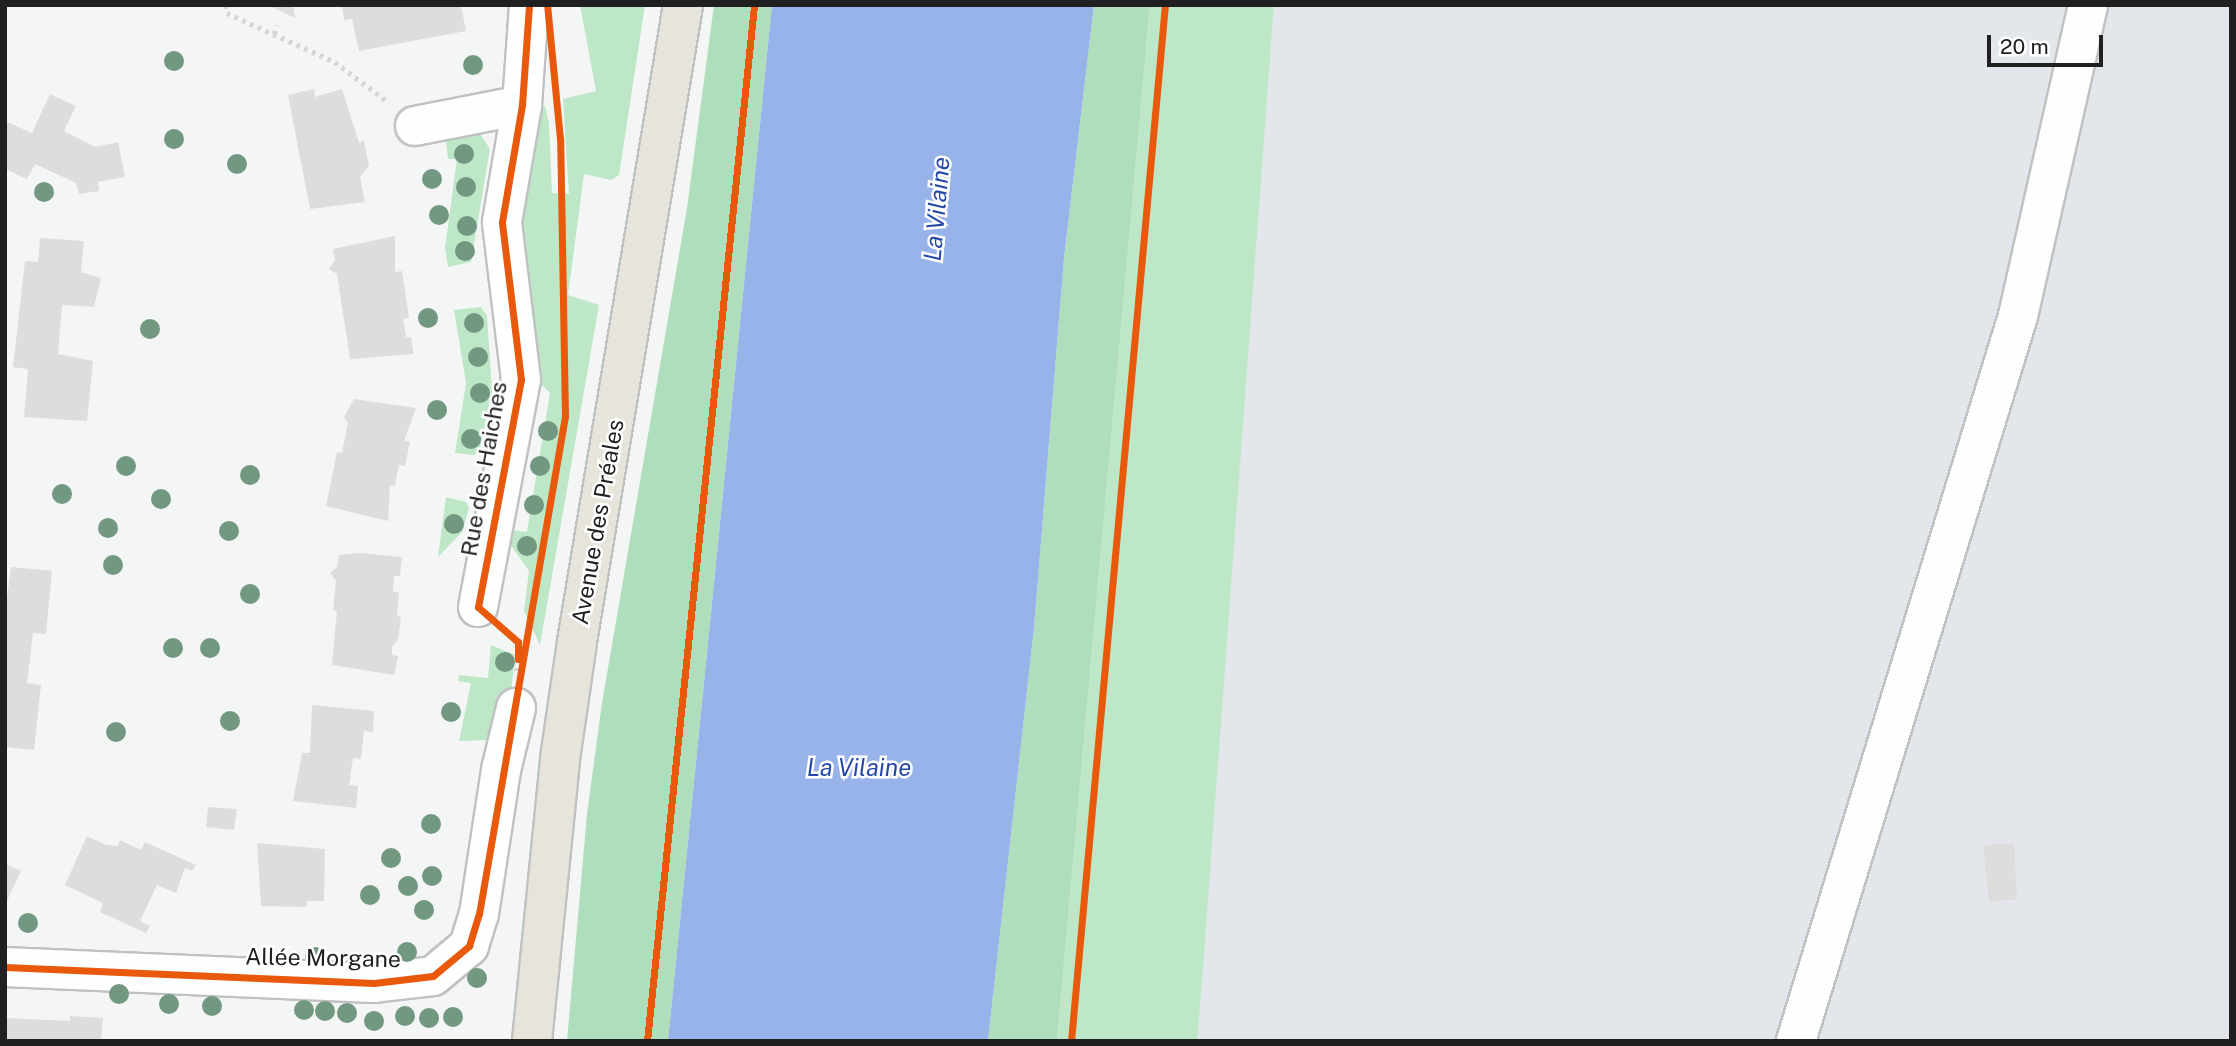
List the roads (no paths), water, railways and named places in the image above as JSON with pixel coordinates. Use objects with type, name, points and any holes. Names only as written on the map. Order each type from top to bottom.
[{"type":"main road","name":"Avenue des Préales","points":[[532,1041],[558,778],[577,642],[683,5]]},
{"type":"street","name":"Rue des Haiches","points":[[478,607],[521,380],[502,222],[522,105],[529,5]]},
{"type":"street","points":[[1796,1041],[2018,316],[2088,5]]},
{"type":"street","points":[[415,126],[522,105]]},
{"type":"street","name":"Allée Morgane","points":[[5,967],[374,983],[433,976],[469,946],[479,914],[502,771],[516,708]]},
{"type":"water","name":"La Vilaine","points":[[772,5],[1094,5],[1064,258],[1034,628],[988,1041],[668,1041]]}]
